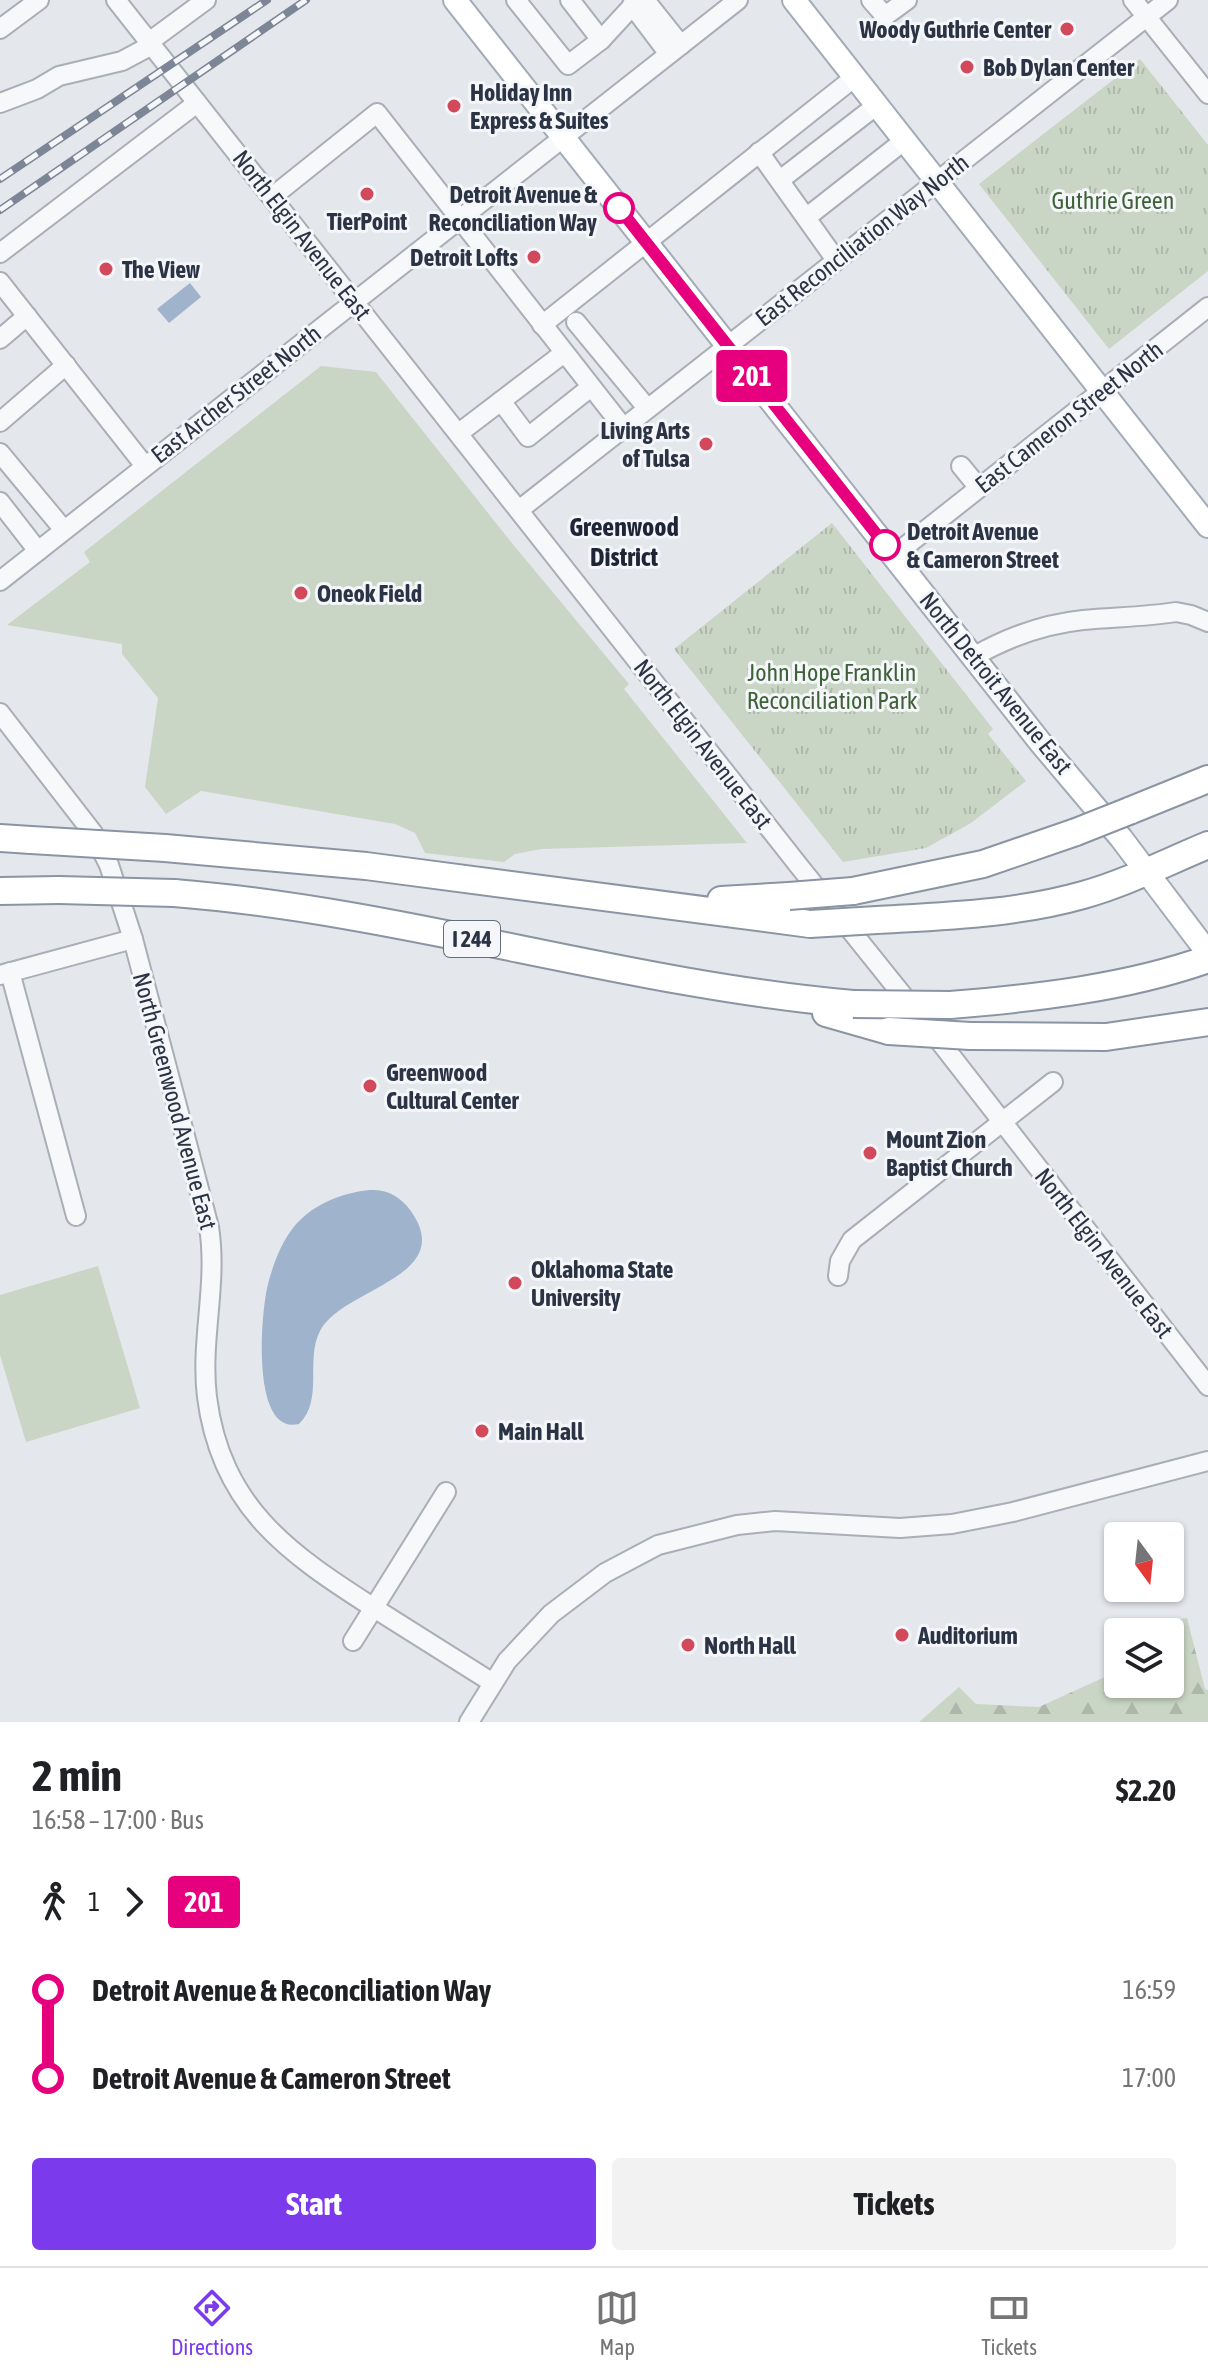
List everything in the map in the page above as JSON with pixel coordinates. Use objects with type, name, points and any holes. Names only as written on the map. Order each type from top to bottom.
[{"type":"highway","points":[[529,887],[640,898],[702,900],[853,891],[983,864],[1076,832],[1208,779]]},
{"type":"highway","points":[[0,838],[338,863],[810,924],[964,915],[1022,908],[1085,894],[1208,845]]},
{"type":"highway","name":"I 244","points":[[0,891],[174,893],[267,902],[769,996],[853,1004],[950,1005],[1051,995],[1169,971],[1208,959]]},
{"type":"highway","points":[[769,996],[889,1031],[970,1036],[1106,1037],[1208,1022]]},
{"type":"main road","name":"North Detroit Avenue East","points":[[455,0],[973,657],[1147,871],[1208,953]]},
{"type":"main road","points":[[794,0],[1208,526]]},
{"type":"street","points":[[0,29],[39,0]]},
{"type":"street","name":"North Elgin Avenue East","points":[[116,0],[1208,1386]]},
{"type":"street","points":[[0,103],[37,89],[59,76],[122,61],[206,0]]},
{"type":"street","points":[[516,0],[568,65],[601,40],[633,2],[675,49]]},
{"type":"street","points":[[570,0],[601,40]]},
{"type":"street","name":"East Archer Street North","points":[[0,581],[738,0]]},
{"type":"street","points":[[871,0],[885,16],[907,0]]},
{"type":"street","points":[[1133,0],[1208,94]]},
{"type":"street","name":"East Reconciliation Way North","points":[[519,510],[1168,0]]},
{"type":"street","points":[[542,325],[855,77]]},
{"type":"street","points":[[0,253],[197,103]]},
{"type":"street","points":[[780,180],[877,105]]},
{"type":"street","points":[[272,197],[377,113],[623,427]]},
{"type":"street","points":[[807,217],[905,140]]},
{"type":"street","points":[[759,152],[836,260]]},
{"type":"street","points":[[3,293],[27,316],[145,466]]},
{"type":"street","name":"East Cameron Street North","points":[[893,556],[1208,307]]},
{"type":"street","points":[[0,339],[27,316]]},
{"type":"street","points":[[576,322],[647,408]]},
{"type":"street","points":[[459,433],[564,353]]},
{"type":"street","points":[[0,422],[66,365]]},
{"type":"street","points":[[501,401],[528,437],[591,387]]},
{"type":"street","points":[[0,453],[64,530]]},
{"type":"street","points":[[961,466],[979,488]]},
{"type":"street","points":[[0,502],[38,551]]},
{"type":"street","points":[[973,657],[1024,634],[1082,620],[1176,612],[1208,622]]},
{"type":"street","name":"North Greenwood Avenue East","points":[[1,718],[93,833],[109,865],[133,939],[209,1227],[213,1287],[206,1382],[220,1451],[246,1501],[275,1536],[310,1567],[493,1683]]},
{"type":"street","points":[[76,1216],[5,973],[133,939]]},
{"type":"street","points":[[838,1276],[840,1261],[852,1240],[1053,1082]]},
{"type":"street","points":[[469,1722],[507,1661],[531,1633],[569,1598],[623,1562],[658,1545],[702,1532],[775,1521],[890,1528],[952,1524],[1208,1461]]},
{"type":"street","points":[[353,1641],[446,1492]]},
{"type":"green space","name":"Guthrie Green","points":[[1140,59],[1208,145],[1208,271],[1109,349],[979,184]]},
{"type":"green space","name":"Oneok Field","points":[[321,366],[376,372],[629,684],[624,689],[747,843],[541,849],[515,854],[504,862],[425,853],[415,833],[395,824],[201,791],[166,814],[145,787],[158,698],[122,654],[122,644],[7,625],[90,562],[84,552]]},
{"type":"green space","name":"John Hope Franklin Reconciliation Park","points":[[832,523],[993,729],[988,734],[1026,781],[971,823],[926,848],[843,862],[674,649]]},
{"type":"green space","points":[[98,1266],[140,1408],[26,1442],[0,1355],[0,1295]]},
{"type":"green space","points":[[1187,1618],[1205,1689],[1208,1690],[1208,1722],[919,1722],[959,1687],[976,1704],[1039,1707],[1104,1677],[1104,1698],[1184,1698],[1184,1619]]},
{"type":"water","points":[[190,283],[201,297],[169,323],[157,309]]},
{"type":"water","points":[[369,1190],[390,1193],[407,1206],[421,1230],[421,1249],[410,1265],[393,1279],[332,1316],[320,1331],[314,1354],[311,1403],[299,1424],[283,1423],[272,1411],[262,1369],[265,1298],[275,1262],[289,1234],[309,1213],[337,1197]]},
{"type":"railway","points":[[0,179],[267,0]]},
{"type":"railway","points":[[0,210],[306,0]]},
{"type":"bus line","name":"201","points":[[619,208],[885,545]]},
{"type":"place","name":"Woody Guthrie Center","points":[[1067,29]]},
{"type":"place","name":"Bob Dylan Center","points":[[967,67]]},
{"type":"place","name":"Holiday Inn Express & Suites","points":[[454,106]]},
{"type":"place","name":"TierPoint","points":[[367,194]]},
{"type":"place","name":"Detroit Avenue & Reconciliation Way","points":[[619,208]]},
{"type":"place","name":"Detroit Lofts","points":[[534,257]]},
{"type":"place","name":"The View","points":[[106,269]]},
{"type":"place","name":"Living Arts of Tulsa","points":[[706,444]]},
{"type":"place","name":"Detroit Avenue & Cameron Street","points":[[885,545]]},
{"type":"place","name":"Oneok Field","points":[[301,593]]},
{"type":"place","name":"Greenwood Cultural Center","points":[[370,1086]]},
{"type":"place","name":"Mount Zion Baptist Church","points":[[870,1153]]},
{"type":"place","name":"Oklahoma State University","points":[[515,1283]]},
{"type":"place","name":"Main Hall","points":[[482,1431]]},
{"type":"place","name":"Auditorium","points":[[902,1635]]},
{"type":"place","name":"North Hall","points":[[688,1645]]},
{"type":"district","name":"Greenwood District","points":[[624,542]]}]
